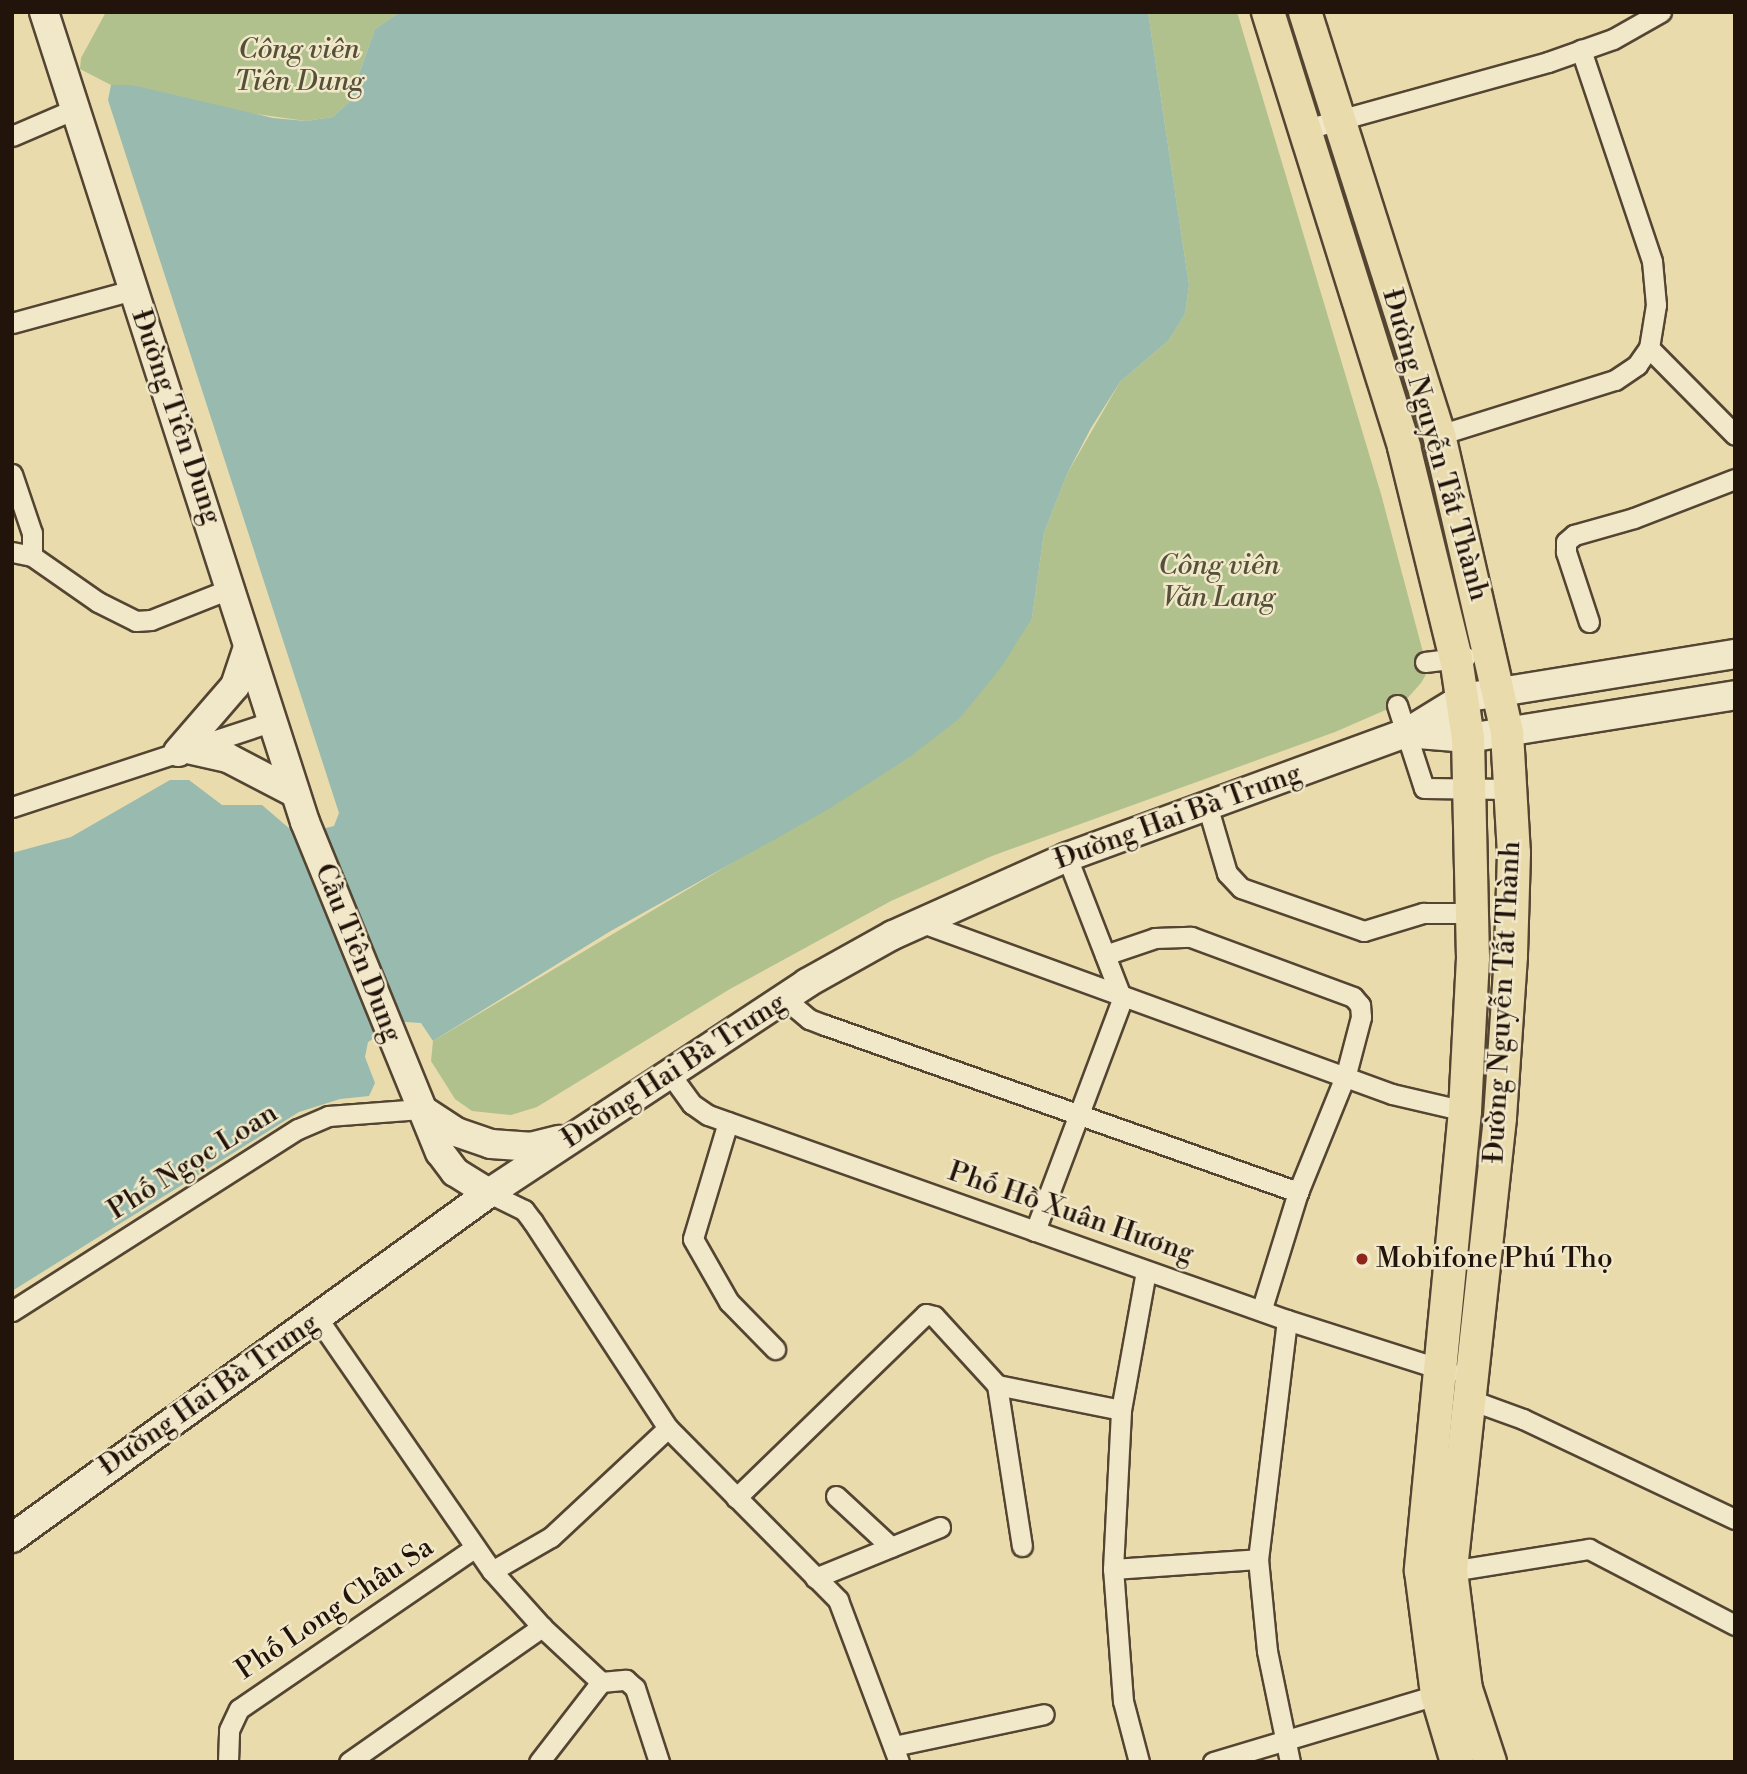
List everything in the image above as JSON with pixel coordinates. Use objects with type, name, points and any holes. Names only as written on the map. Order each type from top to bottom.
[{"type":"main road","name":"Đường Nguyễn Tất Thành","points":[[1268,12],[1404,447],[1441,660],[1462,698],[1468,738],[1473,913],[1465,1111],[1421,1571],[1437,1695],[1457,1762]]},
{"type":"main road","name":"Đường Nguyễn Tất Thành","points":[[1305,12],[1439,435],[1500,690],[1507,733],[1511,789],[1511,970],[1500,1118],[1451,1571],[1466,1689],[1490,1762]]},
{"type":"street","name":"Đường Tiên Dung","points":[[44,12],[232,588],[271,722],[305,822]]},
{"type":"street","points":[[1303,130],[1581,50],[1657,14]]},
{"type":"street","points":[[1439,435],[1615,380],[1637,365],[1649,348],[1656,305],[1652,261],[1581,50]]},
{"type":"street","points":[[12,136],[75,109]]},
{"type":"street","points":[[12,323],[133,290]]},
{"type":"street","points":[[1649,348],[1735,435]]},
{"type":"street","points":[[12,474],[32,533],[32,556]]},
{"type":"street","points":[[1588,622],[1566,552],[1574,535],[1634,518],[1735,479]]},
{"type":"street","points":[[12,552],[32,556],[98,602],[136,621],[151,620],[232,588]]},
{"type":"street","points":[[183,751],[235,686],[248,647]]},
{"type":"street","points":[[1441,660],[1491,652]]},
{"type":"street","name":"Đường Hai Bà Trưng","points":[[12,1538],[489,1193],[784,998],[920,922],[1067,857],[1406,733],[1462,698],[1735,654]]},
{"type":"street","name":"Đường Hai Bà Trưng","points":[[1406,733],[1468,738],[1735,695]]},
{"type":"street","points":[[1397,705],[1424,788],[1511,789]]},
{"type":"street","points":[[12,807],[271,722]]},
{"type":"street","points":[[183,751],[228,758],[295,793]]},
{"type":"street","points":[[1208,805],[1227,873],[1241,888],[1364,931],[1423,913],[1473,913]]},
{"type":"street","name":"Cầu Tiên Dung","points":[[305,822],[416,1096]]},
{"type":"street","points":[[1035,1231],[1081,1115],[1122,999],[1067,857]]},
{"type":"street","points":[[920,922],[1122,999],[1346,1074],[1392,1094],[1465,1111]]},
{"type":"street","points":[[1105,955],[1154,938],[1191,937],[1353,997],[1361,1017],[1346,1074],[1298,1192],[1262,1308]]},
{"type":"street","points":[[784,998],[809,1019],[1298,1192]]},
{"type":"street","name":"Phố Hồ Xuân Hương","points":[[670,1074],[692,1104],[729,1122],[1146,1271],[1439,1370],[1523,1419],[1735,1519]]},
{"type":"street","points":[[416,1096],[472,1139],[520,1148],[544,1145],[591,1126]]},
{"type":"street","points":[[416,1096],[440,1153],[455,1172],[524,1210],[668,1428],[838,1600],[896,1754],[1044,1714]]},
{"type":"street","name":"Phố Ngọc Loan","points":[[12,1311],[298,1129],[328,1116],[416,1096]]},
{"type":"street","points":[[729,1122],[693,1239],[729,1302],[775,1349]]},
{"type":"street","points":[[1139,1762],[1123,1701],[1113,1569],[1121,1410],[1146,1271]]},
{"type":"street","points":[[736,1498],[919,1317],[934,1316],[997,1385],[1022,1546]]},
{"type":"street","points":[[318,1319],[492,1571],[542,1627],[601,1682],[626,1680],[635,1688],[659,1762]]},
{"type":"street","points":[[1287,1320],[1258,1559],[1265,1638],[1290,1762]]},
{"type":"street","points":[[997,1385],[1121,1410]]},
{"type":"street","points":[[492,1571],[551,1537],[668,1428]]},
{"type":"street","points":[[836,1496],[891,1547]]},
{"type":"street","points":[[815,1578],[940,1527]]},
{"type":"street","name":"Phố Long Châu Sa","points":[[228,1762],[229,1730],[239,1709],[474,1548]]},
{"type":"street","points":[[1451,1571],[1589,1549],[1735,1625]]},
{"type":"street","points":[[1113,1569],[1258,1559]]},
{"type":"street","points":[[349,1762],[542,1627]]},
{"type":"street","points":[[539,1762],[601,1682]]},
{"type":"street","points":[[1213,1762],[1437,1695]]},
{"type":"green space","name":"Công viên Tiên Dung","points":[[106,12],[400,12],[375,29],[349,102],[333,117],[306,121],[219,109],[131,85],[111,85],[80,69],[81,58]]},
{"type":"green space","name":"Công viên Văn Lang","points":[[1148,12],[1237,12],[1381,494],[1428,671],[1421,683],[1404,702],[1335,732],[992,856],[891,901],[730,989],[537,1107],[511,1115],[472,1111],[455,1099],[431,1061],[433,1041],[907,759],[1032,618],[1044,533],[1067,474],[1120,382],[1169,340],[1185,314],[1189,285]]},
{"type":"water","points":[[400,12],[1148,12],[1189,285],[1185,314],[1169,340],[1120,382],[1091,428],[1067,474],[1044,533],[1032,618],[1002,666],[960,718],[907,759],[827,810],[609,932],[433,1041],[421,1023],[405,1022],[381,1034],[368,1042],[365,1057],[375,1083],[369,1096],[340,1099],[299,1112],[12,1291],[12,853],[71,837],[170,780],[189,780],[222,805],[262,805],[297,835],[334,826],[339,813],[108,100],[111,85],[132,85],[273,118],[306,121],[333,117],[349,102],[375,29]]},
{"type":"place","name":"Mobifone Phú Thọ","points":[[1362,1259]]}]
